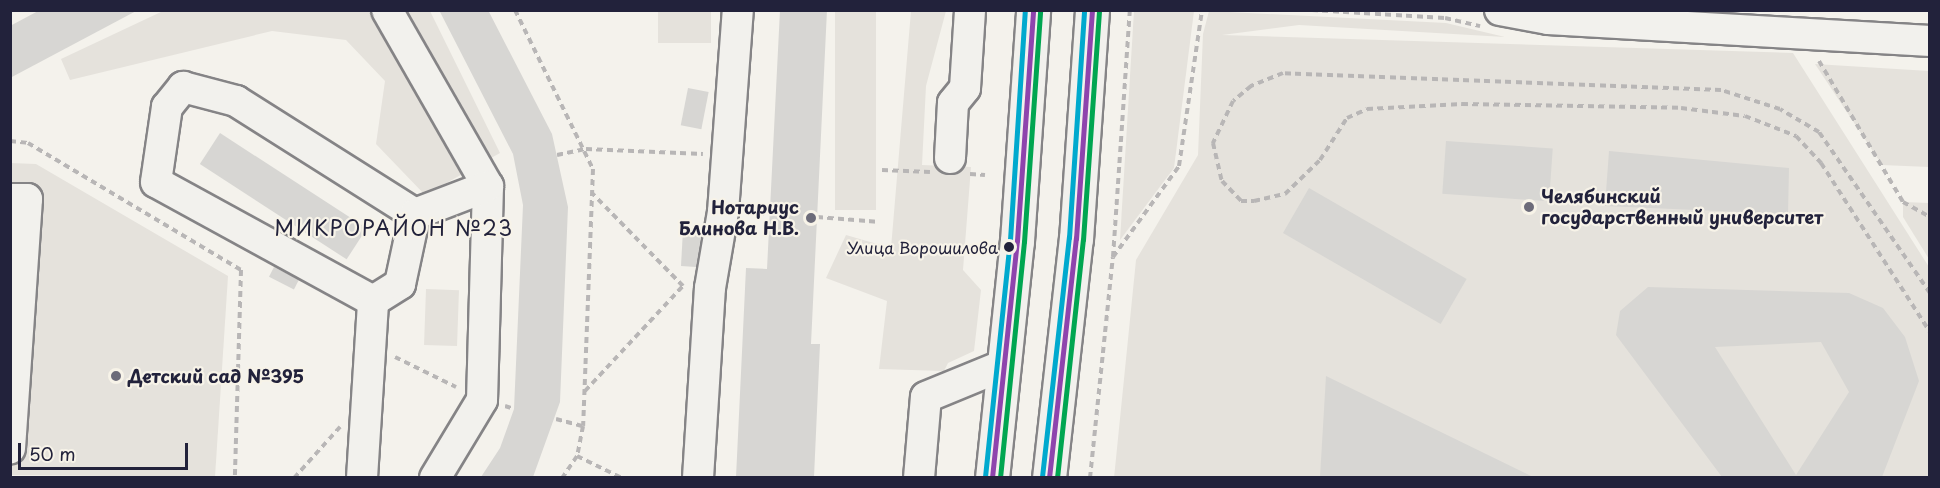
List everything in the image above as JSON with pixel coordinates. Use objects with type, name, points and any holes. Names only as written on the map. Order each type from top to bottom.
[{"type":"main road","points":[[992,477],[1004,365],[1033,10]]},
{"type":"main road","points":[[1049,477],[1076,240],[1092,10]]},
{"type":"street","points":[[387,10],[488,186],[482,400],[435,477]]},
{"type":"street","points":[[698,477],[710,288],[727,156],[738,10]]},
{"type":"street","points":[[950,158],[953,103],[965,88],[970,10]]},
{"type":"street","points":[[1500,10],[1548,19],[1631,17],[1929,41]]},
{"type":"street","points":[[374,301],[156,182],[167,107],[183,87],[236,101],[415,214]]},
{"type":"street","points":[[415,214],[488,186]]},
{"type":"street","points":[[10,199],[27,200],[10,448]]},
{"type":"street","points":[[374,301],[400,284],[415,214]]},
{"type":"street","points":[[362,477],[374,301]]},
{"type":"street","points":[[919,477],[926,397],[1004,365]]},
{"type":"path","points":[[515,10],[586,149],[593,169],[583,426],[577,456],[562,477]]},
{"type":"path","points":[[1089,477],[1113,258],[1130,10]]},
{"type":"path","points":[[1113,258],[1179,166],[1202,10]]},
{"type":"path","points":[[1819,61],[1903,202],[1929,217]]},
{"type":"path","points":[[1929,293],[1819,132],[1780,109],[1721,90],[1283,73],[1251,86],[1233,101],[1214,143],[1222,181],[1241,201],[1254,201],[1285,194],[1320,160],[1347,118],[1366,109],[1462,104],[1681,108],[1745,116],[1796,136],[1821,163],[1929,332]]},
{"type":"path","points":[[10,141],[28,143],[241,270],[235,477]]},
{"type":"path","points":[[557,155],[586,149],[727,156]]},
{"type":"path","points":[[584,392],[683,286],[592,193]]},
{"type":"path","points":[[818,217],[880,222]]},
{"type":"path","points":[[370,345],[482,400],[514,409]]},
{"type":"path","points":[[294,477],[367,396]]},
{"type":"path","points":[[556,419],[583,426]]},
{"type":"path","points":[[577,456],[622,477]]},
{"type":"shaded area","points":[[163,11],[430,11],[500,153],[425,195],[376,144],[385,81],[346,40],[272,31],[70,80],[61,59]]},
{"type":"shaded area","points":[[658,11],[711,11],[711,43],[658,43]]},
{"type":"shaded area","points":[[835,11],[876,11],[876,210],[835,210]]},
{"type":"shaded area","points":[[911,11],[946,11],[926,86],[922,165],[971,167],[963,270],[981,290],[974,351],[948,363],[944,371],[879,369],[887,301],[826,278],[846,235],[891,248]]},
{"type":"shaded area","points":[[1134,11],[1194,11],[1174,168],[1120,240]]},
{"type":"shaded area","name":"Челябинский государственный университет","points":[[1209,11],[1446,23],[1505,37],[1299,25],[1222,35],[1793,53],[1929,267],[1929,477],[1114,478],[1136,260],[1198,155],[1203,34]]},
{"type":"shaded area","points":[[1815,64],[1929,71],[1929,167],[1882,165]]},
{"type":"shaded area","name":"Детский сад №395","points":[[10,163],[36,164],[228,276],[215,477],[11,475]]},
{"type":"shaded area","points":[[1903,202],[1929,203],[1929,259],[1903,217]]},
{"type":"shaded area","points":[[426,289],[459,290],[457,346],[424,345]]},
{"type":"building","points":[[40,10],[138,10],[10,78],[10,26]]},
{"type":"building","points":[[439,10],[488,10],[552,134],[568,207],[560,402],[533,477],[481,477],[500,448],[514,409],[523,205],[513,154]]},
{"type":"building","points":[[780,10],[827,10],[811,344],[820,344],[814,477],[736,477],[746,268],[767,269]]},
{"type":"building","points":[[688,88],[709,92],[701,129],[681,125]]},
{"type":"building","points":[[220,133],[367,228],[347,259],[200,164]]},
{"type":"building","points":[[1446,141],[1553,148],[1549,201],[1442,194]]},
{"type":"building","points":[[1609,151],[1789,168],[1788,214],[1605,206]]},
{"type":"building","points":[[1309,188],[1467,279],[1441,324],[1283,233]]},
{"type":"building","points":[[683,230],[702,231],[696,267],[681,266]]},
{"type":"building","points":[[274,267],[299,280],[294,290],[269,277]]},
{"type":"building","points":[[1648,287],[1849,293],[1883,308],[1905,337],[1919,381],[1882,477],[1722,477],[1616,335],[1620,311]],"holes":[[[1821,342],[1849,392],[1796,475],[1715,347]]]},
{"type":"building","points":[[1326,376],[1533,477],[1320,477]]},
{"type":"transit line","points":[[985,477],[1010,240],[1025,10]]},
{"type":"transit line","points":[[992,478],[1017,241],[1033,10]]},
{"type":"transit line","points":[[1042,477],[1069,238],[1084,10]]},
{"type":"transit line","points":[[1049,478],[1076,239],[1092,10]]},
{"type":"transit line","points":[[1000,478],[1024,242],[1040,11]]},
{"type":"transit line","points":[[1057,478],[1083,240],[1099,11]]},
{"type":"place","name":"Челябинский государственный университет","points":[[1529,207]]},
{"type":"place","name":"Нотариус Блинова Н.В.","points":[[811,218]]},
{"type":"place","name":"Улица Ворошилова","points":[[1009,247]]},
{"type":"place","name":"Детский сад №395","points":[[116,376]]},
{"type":"district","name":"МИКРОРАЙОН №23","points":[[394,227]]}]
